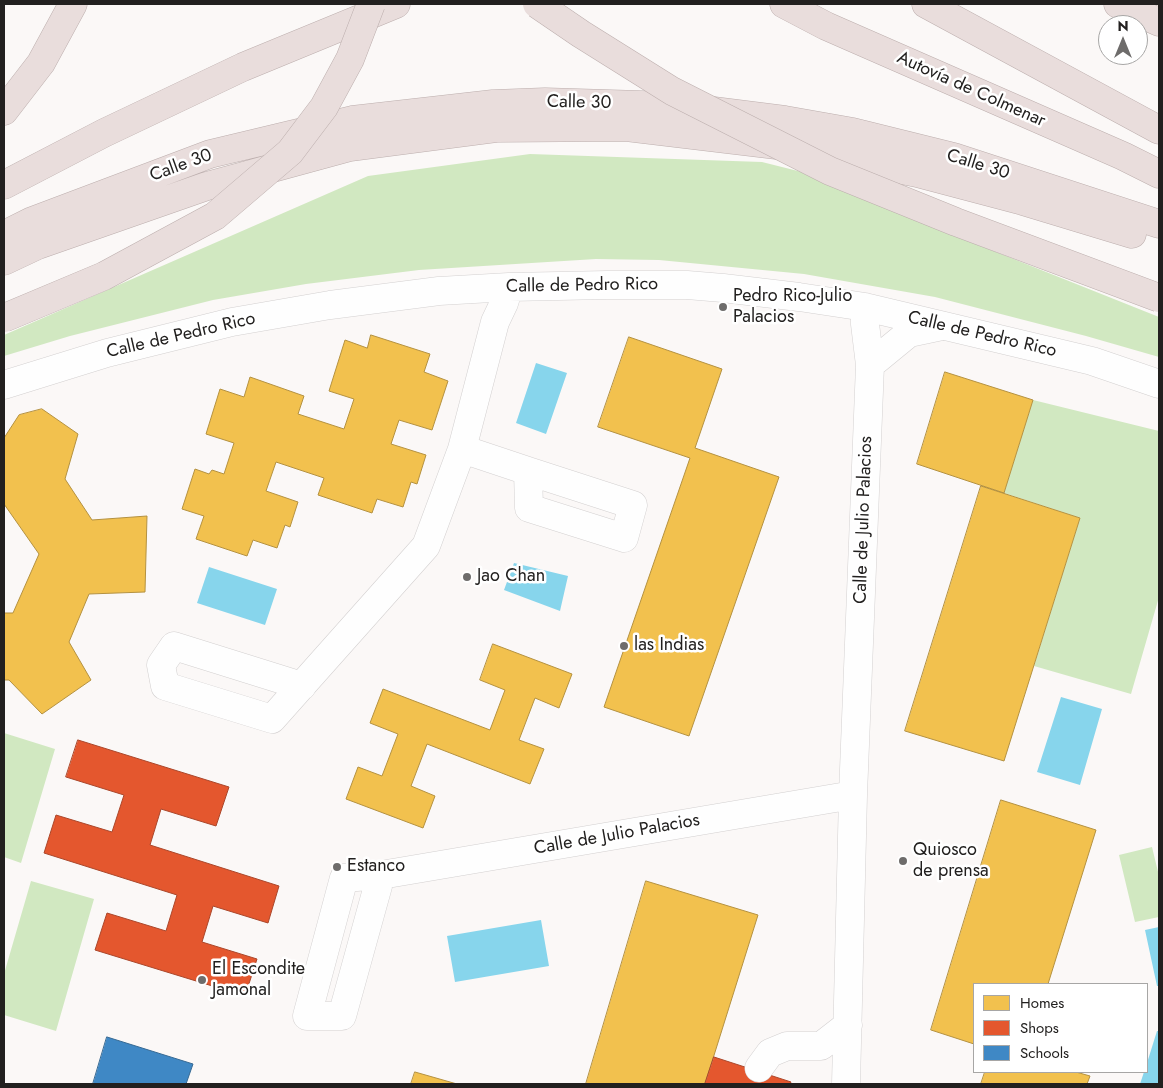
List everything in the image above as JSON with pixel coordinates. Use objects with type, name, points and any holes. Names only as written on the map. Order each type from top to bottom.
[{"type":"highway","points":[[4,111],[41,63],[73,4]]},
{"type":"highway","points":[[4,318],[104,276],[215,216],[290,152],[324,107],[350,59],[371,4]]},
{"type":"highway","points":[[4,185],[104,133],[243,67],[396,4]]},
{"type":"highway","points":[[538,4],[581,34],[672,91],[830,171],[956,222],[1159,298]]},
{"type":"highway","name":"Autovía de Colmenar","points":[[784,4],[826,26],[1123,156],[1159,174]]},
{"type":"highway","points":[[926,4],[1159,130]]},
{"type":"highway","points":[[1118,4],[1159,22]]},
{"type":"highway","name":"Calle 30","points":[[4,235],[41,218],[210,154],[352,120],[493,104],[545,102],[674,106],[786,120],[854,132],[954,157],[1159,224]]},
{"type":"highway","points":[[4,261],[38,245],[226,181],[350,148],[496,128],[626,127],[786,146],[916,173],[1023,201],[1159,242]]},
{"type":"street","name":"Calle de Pedro Rico","points":[[4,385],[107,353],[232,322],[330,305],[439,292],[509,287],[687,286],[799,296],[866,307],[1092,361],[1159,384]]},
{"type":"street","points":[[302,686],[426,546],[462,449],[495,322],[509,287]]},
{"type":"street","name":"Calle de Julio Palacios","points":[[846,1084],[853,795],[870,365],[865,324],[866,307]]},
{"type":"street","points":[[870,365],[909,333],[943,326]]},
{"type":"street","points":[[462,449],[528,471]]},
{"type":"street","name":"Calle de Julio Palacios","points":[[381,875],[342,1016],[307,1016],[344,878],[381,875],[853,795]]},
{"type":"street","points":[[759,1068],[770,1053],[787,1046],[821,1046],[848,1025]]},
{"type":"green space","points":[[530,154],[762,162],[981,217],[971,242],[1159,317],[1159,357],[935,297],[804,274],[659,260],[596,259],[419,270],[306,284],[213,300],[70,336],[4,356],[4,335],[368,176]]},
{"type":"green space","points":[[1033,400],[1159,431],[1159,597],[1131,694],[1034,666],[1080,518],[1004,493]]},
{"type":"green space","points":[[4,733],[55,749],[21,863],[4,857]]},
{"type":"green space","points":[[1152,847],[1159,876],[1159,917],[1135,922],[1119,855]]},
{"type":"green space","points":[[31,881],[94,899],[56,1031],[4,1015],[4,974]]},
{"type":"water","points":[[536,363],[567,373],[546,434],[516,423]]},
{"type":"water","points":[[514,563],[568,576],[560,611],[504,590]]},
{"type":"water","points":[[209,567],[277,589],[265,625],[197,603]]},
{"type":"water","points":[[1061,697],[1102,709],[1080,785],[1037,772]]},
{"type":"water","points":[[541,920],[549,966],[455,982],[447,936]]},
{"type":"water","points":[[1159,927],[1159,986],[1157,986],[1145,930]]},
{"type":"water","points":[[1157,1031],[1159,1031],[1159,1084],[1140,1084],[1144,1073],[1148,1073],[1148,1060]]},
{"type":"building: Homes","points":[[371,335],[430,354],[424,372],[448,381],[432,430],[399,420],[391,444],[426,455],[417,484],[411,482],[403,507],[377,499],[372,513],[318,495],[324,478],[276,462],[266,491],[298,502],[290,527],[285,525],[277,548],[253,540],[247,556],[196,539],[204,516],[182,509],[195,469],[209,474],[212,470],[224,474],[234,443],[206,434],[220,389],[244,397],[250,377],[304,396],[298,414],[344,429],[354,399],[329,391],[345,340],[367,348]]},
{"type":"building: Homes","points":[[629,337],[722,369],[695,448],[779,477],[689,736],[604,707],[690,458],[598,427]]},
{"type":"building: Homes","points":[[945,372],[1033,400],[1004,493],[917,464]]},
{"type":"building: Homes","points":[[42,409],[78,434],[65,479],[92,520],[147,516],[145,592],[89,594],[69,642],[91,680],[42,714],[9,680],[4,680],[4,613],[13,613],[39,554],[4,504],[4,438],[19,415]]},
{"type":"building: Homes","points":[[981,486],[1080,518],[1004,761],[905,731]]},
{"type":"building: Homes","points":[[493,644],[572,674],[559,708],[535,698],[519,740],[544,749],[530,784],[427,744],[411,786],[435,796],[423,828],[346,799],[358,767],[382,776],[398,734],[370,723],[383,689],[490,730],[505,690],[480,680]]},
{"type":"building: Homes","points":[[1001,800],[1096,830],[1048,983],[973,983],[973,1044],[931,1030]]},
{"type":"building: Homes","points":[[646,881],[758,915],[705,1084],[586,1084]]},
{"type":"building: Homes","points":[[415,1072],[457,1084],[411,1084]]},
{"type":"building: Homes","points":[[985,1073],[1080,1073],[1090,1076],[1087,1084],[981,1084]]},
{"type":"building: Shops","points":[[78,740],[229,787],[216,826],[161,809],[150,845],[279,886],[268,923],[213,906],[202,942],[257,959],[245,996],[95,950],[107,913],[166,931],[177,895],[44,853],[56,815],[112,832],[124,795],[66,777]]},
{"type":"building: Shops","points":[[714,1057],[791,1082],[790,1084],[705,1084]]},
{"type":"building: Schools","points":[[107,1037],[193,1064],[186,1084],[93,1084]]},
{"type":"place","name":"Pedro Rico-Julio Palacios","points":[[723,307]]},
{"type":"place","name":"Jao Chan","points":[[467,577]]},
{"type":"place","name":"las Indias","points":[[624,646]]},
{"type":"place","name":"Quiosco de prensa","points":[[903,861]]},
{"type":"place","name":"Estanco","points":[[337,867]]},
{"type":"place","name":"El Escondite Jamonal","points":[[202,980]]}]
